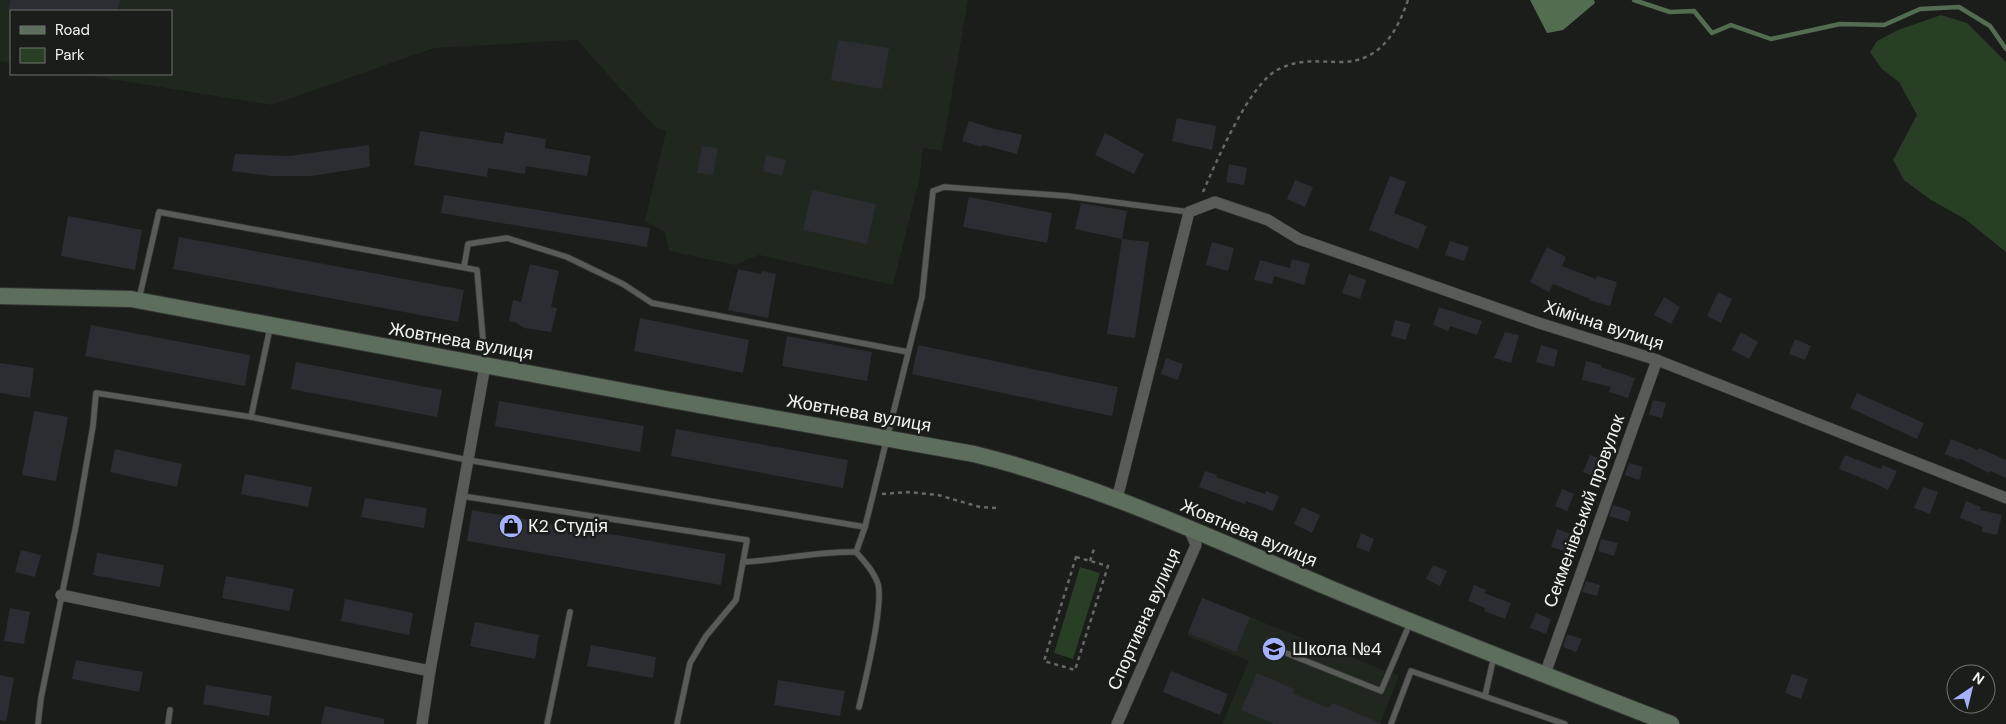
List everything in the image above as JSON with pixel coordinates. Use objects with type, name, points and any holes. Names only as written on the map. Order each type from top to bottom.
[{"type":"main road","name":"Жовтнева вулиця","points":[[0,296],[138,301],[974,454],[1021,465],[1117,499],[1411,621],[1667,723]]},
{"type":"street","name":"Хімічна вулиця","points":[[1193,210],[1216,202],[1268,220],[1299,239],[1530,320],[1657,360],[2006,498]]},
{"type":"street","points":[[1117,499],[1193,210]]},
{"type":"street","name":"Секменівський провулок","points":[[1545,674],[1657,360]]},
{"type":"street","points":[[422,724],[461,496],[486,366]]},
{"type":"street","name":"Спортивна вулиця","points":[[1117,724],[1196,545],[1188,529]]},
{"type":"street","points":[[61,596],[430,671]]},
{"type":"lane","points":[[856,552],[865,527],[922,297],[933,191],[944,187],[1067,196],[1193,210]]},
{"type":"lane","points":[[138,301],[159,212],[464,267],[476,270],[486,366]]},
{"type":"lane","points":[[464,267],[468,244],[507,238],[567,257],[623,284],[652,303],[908,352]]},
{"type":"lane","points":[[251,417],[270,326]]},
{"type":"lane","points":[[38,724],[41,698],[78,516],[93,426],[96,392],[251,417],[468,460],[865,527]]},
{"type":"lane","points":[[461,496],[747,540],[736,600],[706,636],[690,663],[678,724]]},
{"type":"lane","points":[[743,562],[778,560],[833,552],[856,552],[868,565],[878,585],[875,627],[859,707]]},
{"type":"lane","points":[[548,724],[570,612]]},
{"type":"lane","points":[[1266,645],[1381,691],[1411,621]]},
{"type":"lane","points":[[1484,696],[1495,654]]},
{"type":"lane","points":[[1391,724],[1411,670],[1566,724]]},
{"type":"lane","points":[[168,724],[170,710]]},
{"type":"path","points":[[1193,210],[1222,147],[1258,88],[1276,70],[1296,63],[1317,60],[1342,62],[1365,57],[1385,45],[1399,24],[1408,0]]},
{"type":"path","points":[[873,495],[908,492],[938,496],[980,507],[996,508]]},
{"type":"path","points":[[1090,561],[1095,546]]},
{"type":"path","points":[[1076,557],[1090,561],[1108,566],[1075,670],[1044,661],[1076,557]]},
{"type":"shaded area","points":[[0,0],[968,0],[942,151],[923,148],[919,181],[893,285],[759,255],[735,265],[669,251],[665,232],[645,221],[666,131],[655,127],[577,40],[434,48],[272,105],[85,75],[172,75],[172,10],[10,10],[10,63],[0,61]]},
{"type":"shaded area","points":[[1530,0],[1594,0],[1595,3],[1563,30],[1547,33]]},
{"type":"shaded area","name":"Школа №4","points":[[1202,598],[1399,676],[1380,724],[1222,724],[1249,661],[1187,636]]},
{"type":"green space","points":[[1941,15],[1967,23],[2006,62],[2006,252],[1965,219],[1931,200],[1904,180],[1893,160],[1917,115],[1899,82],[1882,69],[1870,52],[1877,41],[1898,30]]},
{"type":"green space","points":[[1080,567],[1100,573],[1073,659],[1054,653]]},
{"type":"building","points":[[10,0],[120,0],[118,10],[8,11]]},
{"type":"building","points":[[838,40],[889,48],[882,89],[831,80]]},
{"type":"building","points":[[1177,118],[1216,126],[1212,150],[1172,141]]},
{"type":"building","points":[[969,121],[1022,135],[1017,154],[962,141]]},
{"type":"building","points":[[420,131],[503,144],[505,132],[546,139],[545,148],[591,156],[587,176],[526,166],[525,174],[488,168],[487,177],[414,165]]},
{"type":"building","points":[[1105,133],[1144,154],[1134,174],[1095,155]]},
{"type":"building","points":[[369,145],[370,167],[311,176],[270,176],[232,171],[235,154],[289,156]]},
{"type":"building","points":[[702,146],[718,148],[713,175],[697,173]]},
{"type":"building","points":[[766,155],[786,160],[782,176],[763,171]]},
{"type":"building","points":[[1229,164],[1247,168],[1244,185],[1226,182]]},
{"type":"building","points":[[1390,176],[1406,182],[1394,213],[1427,226],[1418,249],[1369,230]]},
{"type":"building","points":[[1295,180],[1313,187],[1305,207],[1287,199]]},
{"type":"building","points":[[812,190],[876,204],[867,244],[803,230]]},
{"type":"building","points":[[444,195],[650,228],[647,247],[441,213]]},
{"type":"building","points":[[969,197],[1052,213],[1047,243],[963,227]]},
{"type":"building","points":[[1081,203],[1127,211],[1122,239],[1075,229]]},
{"type":"building","points":[[68,216],[142,230],[135,270],[61,256]]},
{"type":"building","points":[[179,237],[464,290],[458,322],[173,269]]},
{"type":"building","points":[[1122,239],[1149,242],[1135,338],[1107,334]]},
{"type":"building","points":[[1450,241],[1469,247],[1464,261],[1445,255]]},
{"type":"building","points":[[1212,242],[1234,248],[1228,271],[1206,265]]},
{"type":"building","points":[[1547,247],[1566,257],[1562,266],[1596,279],[1597,276],[1617,282],[1610,306],[1589,300],[1553,284],[1549,292],[1530,282]]},
{"type":"building","points":[[1292,259],[1310,264],[1304,285],[1274,276],[1272,284],[1254,280],[1260,260],[1290,268]]},
{"type":"building","points":[[530,264],[559,271],[551,307],[557,308],[551,332],[524,328],[517,323],[509,321],[513,300],[521,302]]},
{"type":"building","points":[[738,269],[761,274],[762,271],[776,274],[768,318],[728,310]]},
{"type":"building","points":[[1349,274],[1366,280],[1360,299],[1342,293]]},
{"type":"building","points":[[1718,292],[1732,299],[1721,323],[1707,316]]},
{"type":"building","points":[[1664,297],[1680,307],[1671,324],[1654,315]]},
{"type":"building","points":[[1439,307],[1482,321],[1477,335],[1450,326],[1448,331],[1433,325]]},
{"type":"building","points":[[640,318],[749,340],[743,373],[634,351]]},
{"type":"building","points":[[1395,320],[1410,324],[1406,340],[1391,336]]},
{"type":"building","points":[[91,325],[250,355],[245,386],[85,356]]},
{"type":"building","points":[[1505,332],[1519,335],[1511,363],[1494,358]]},
{"type":"building","points":[[1741,332],[1758,342],[1749,359],[1732,350]]},
{"type":"building","points":[[787,336],[872,352],[867,381],[782,366]]},
{"type":"building","points":[[1795,339],[1811,346],[1805,360],[1789,354]]},
{"type":"building","points":[[918,345],[1118,387],[1112,416],[912,374]]},
{"type":"building","points":[[1541,345],[1558,350],[1554,367],[1536,362]]},
{"type":"building","points":[[1166,358],[1183,364],[1178,380],[1161,374]]},
{"type":"building","points":[[1586,361],[1635,378],[1628,398],[1609,392],[1611,387],[1582,380]]},
{"type":"building","points":[[296,362],[442,390],[437,417],[291,389]]},
{"type":"building","points":[[0,363],[34,368],[30,398],[0,393]]},
{"type":"building","points":[[1857,393],[1924,423],[1917,439],[1850,408]]},
{"type":"building","points":[[1653,400],[1666,403],[1662,418],[1649,415]]},
{"type":"building","points":[[499,401],[644,426],[640,452],[495,426]]},
{"type":"building","points":[[34,411],[68,417],[56,481],[22,475]]},
{"type":"building","points":[[676,429],[848,460],[843,488],[671,456]]},
{"type":"building","points":[[1951,439],[1978,450],[1979,448],[2006,460],[2006,478],[1990,471],[1989,473],[1959,458],[1959,460],[1945,454]]},
{"type":"building","points":[[115,449],[182,464],[177,487],[110,472]]},
{"type":"building","points":[[1590,455],[1607,461],[1600,479],[1583,472]]},
{"type":"building","points":[[1845,455],[1881,469],[1882,465],[1897,471],[1888,490],[1839,469]]},
{"type":"building","points":[[1629,463],[1643,467],[1639,480],[1625,475]]},
{"type":"building","points":[[1205,471],[1217,475],[1216,477],[1265,494],[1266,491],[1279,496],[1273,511],[1246,501],[1245,504],[1199,487]]},
{"type":"building","points":[[245,474],[312,487],[308,507],[241,494]]},
{"type":"building","points":[[1923,487],[1938,492],[1930,514],[1914,508]]},
{"type":"building","points":[[1562,489],[1574,494],[1567,511],[1555,506]]},
{"type":"building","points":[[365,498],[427,508],[424,528],[361,517]]},
{"type":"building","points":[[1966,501],[1981,507],[1980,510],[2002,515],[1997,535],[1982,532],[1983,527],[1960,518]]},
{"type":"building","points":[[1613,505],[1631,511],[1628,522],[1609,516]]},
{"type":"building","points":[[1302,507],[1320,515],[1312,533],[1294,524]]},
{"type":"building","points":[[472,510],[726,554],[721,585],[467,541]]},
{"type":"building","points":[[1557,529],[1577,536],[1571,553],[1551,547]]},
{"type":"building","points":[[1361,533],[1374,539],[1369,552],[1356,547]]},
{"type":"building","points":[[1601,539],[1618,543],[1614,556],[1598,551]]},
{"type":"building","points":[[21,550],[41,555],[35,577],[15,572]]},
{"type":"building","points":[[97,553],[164,565],[160,587],[93,575]]},
{"type":"building","points":[[1433,565],[1447,571],[1440,586],[1426,579]]},
{"type":"building","points":[[226,576],[294,589],[289,611],[222,598]]},
{"type":"building","points":[[1586,581],[1600,585],[1597,596],[1582,592]]},
{"type":"building","points":[[1474,585],[1486,590],[1484,593],[1511,603],[1505,619],[1484,611],[1485,608],[1468,601]]},
{"type":"building","points":[[1202,598],[1250,617],[1236,652],[1188,633]]},
{"type":"building","points":[[345,599],[413,613],[409,635],[341,621]]},
{"type":"building","points":[[10,608],[30,612],[24,644],[4,641]]},
{"type":"building","points":[[1536,613],[1551,619],[1546,634],[1530,628]]},
{"type":"building","points":[[475,622],[539,635],[535,659],[470,646]]},
{"type":"building","points":[[1567,634],[1582,639],[1576,652],[1563,647]]},
{"type":"building","points":[[591,645],[656,657],[653,678],[587,666]]},
{"type":"building","points":[[76,660],[143,672],[139,692],[72,679]]},
{"type":"building","points":[[1171,671],[1228,694],[1220,715],[1163,692]]},
{"type":"building","points":[[1257,673],[1294,689],[1293,693],[1328,708],[1333,703],[1382,724],[1274,724],[1241,710]]},
{"type":"building","points":[[1792,674],[1808,679],[1801,699],[1785,693]]},
{"type":"building","points":[[0,675],[14,678],[6,721],[0,720]]},
{"type":"building","points":[[778,680],[845,691],[840,716],[774,705]]},
{"type":"building","points":[[206,685],[272,696],[269,716],[203,704]]},
{"type":"building","points":[[325,706],[384,719],[384,724],[321,724]]},
{"type":"waterway","points":[[1634,0],[1670,12],[1694,11],[1712,33],[1731,25],[1771,39],[1840,24],[1884,25],[1920,9],[1959,7],[1990,26],[2006,49]]},
{"type":"place","name":"К2 Студiя","points":[[511,526]]},
{"type":"place","name":"Школа №4","points":[[1274,649]]}]
